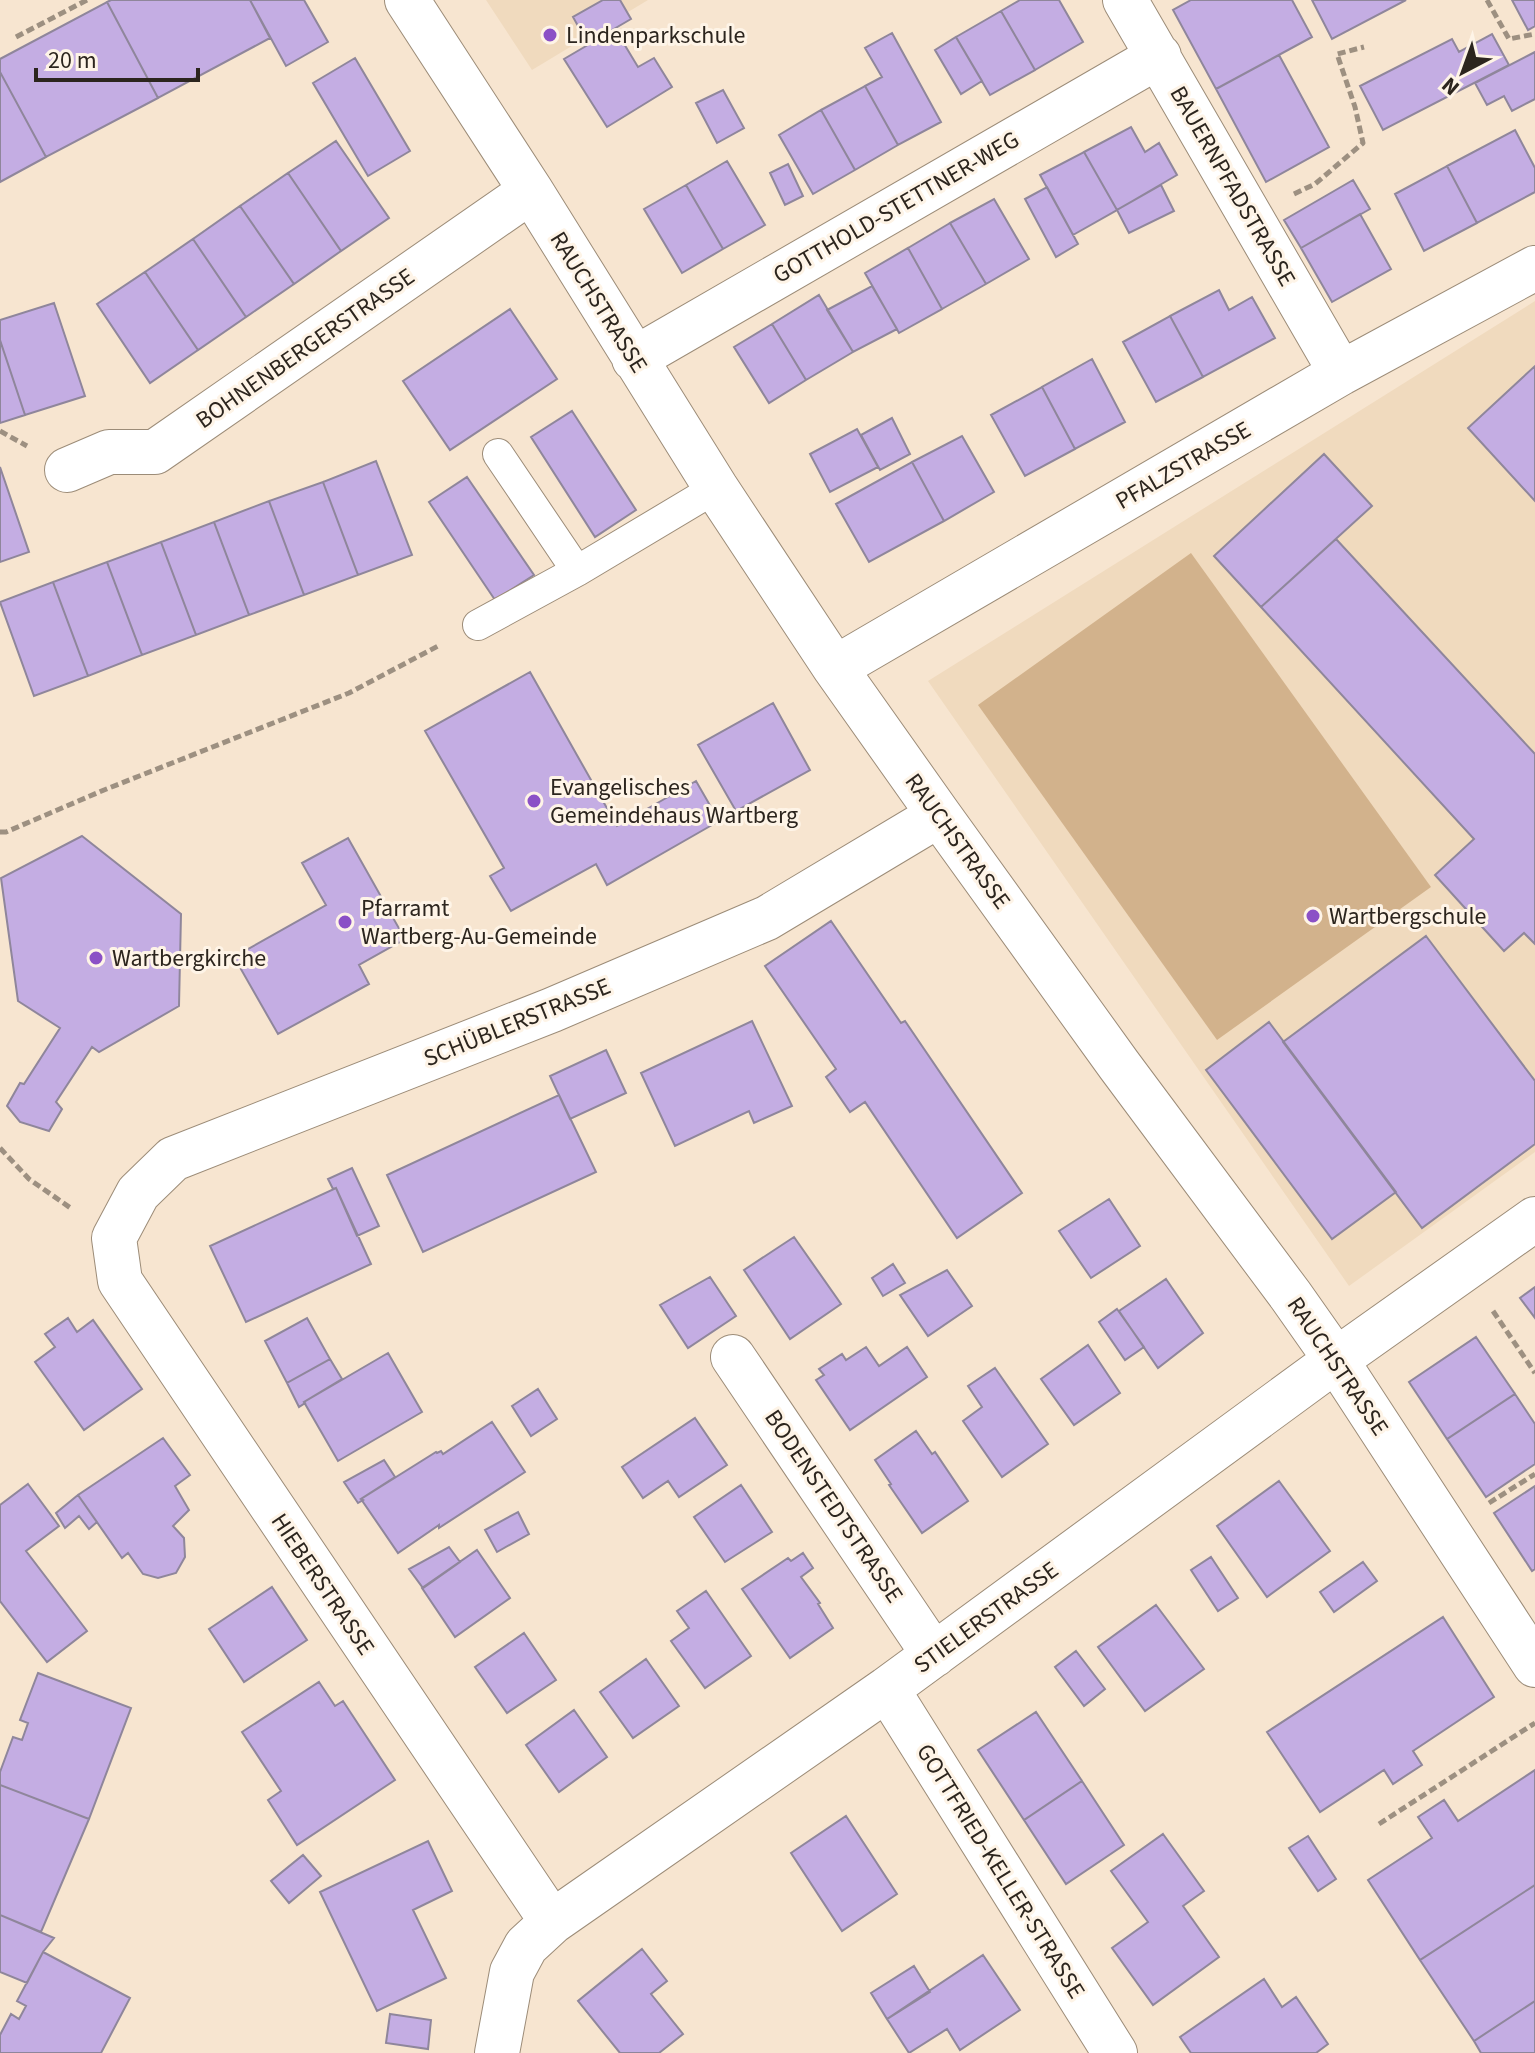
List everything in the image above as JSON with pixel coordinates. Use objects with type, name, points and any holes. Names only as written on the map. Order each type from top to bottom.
[{"type":"street","name":"RAUCHSTRASSE","points":[[407,0],[531,191],[716,488],[835,668],[1336,1360],[1535,1665]]},
{"type":"street","name":"BAUERNPFADSTRASSE","points":[[1125,0],[1341,373]]},
{"type":"street","name":"GOTTHOLD-STETTNER-WEG","points":[[634,359],[1159,56]]},
{"type":"street","name":"BOHNENBERGERSTRASSE","points":[[67,470],[109,452],[155,452],[531,191]]},
{"type":"street","name":"PFALZSTRASSE","points":[[835,668],[1341,373],[1535,268]]},
{"type":"street","name":"SCHÜBLERSTRASSE","points":[[114,1238],[138,1193],[173,1159],[552,1010],[767,918],[939,815]]},
{"type":"street","name":"STIELERSTRASSE","points":[[497,2053],[512,1972],[526,1946],[552,1922],[887,1689],[1336,1360],[1535,1219]]},
{"type":"street","name":"HIEBERSTRASSE","points":[[114,1238],[120,1281],[552,1922]]},
{"type":"street","name":"BODENSTEDTSTRASSE","points":[[733,1357],[934,1655]]},
{"type":"street","name":"GOTTFRIED-KELLER-STRASSE","points":[[887,1689],[1115,2053]]},
{"type":"lane","points":[[498,454],[577,571]]},
{"type":"lane","points":[[478,625],[577,571],[716,488]]},
{"type":"path","points":[[16,37],[87,0]]},
{"type":"path","points":[[1487,0],[1509,39],[1535,34]]},
{"type":"path","points":[[1250,216],[1315,184],[1363,143],[1355,107],[1337,54],[1364,47]]},
{"type":"path","points":[[0,832],[349,693],[478,625]]},
{"type":"path","points":[[0,1148],[29,1179],[114,1238]]},
{"type":"path","points":[[1464,1268],[1535,1373]]},
{"type":"path","points":[[1379,1824],[1535,1723]]},
{"type":"shaded area","name":"Lindenparkschule","points":[[486,0],[648,0],[532,70]]},
{"type":"shaded area","name":"Wartbergschule","points":[[1535,301],[1535,1152],[1349,1286],[928,681]]},
{"type":"shaded area","points":[[1191,553],[1431,887],[1217,1040],[978,705]]},
{"type":"building","points":[[250,0],[270,38],[158,98],[107,2]]},
{"type":"building","points":[[250,0],[304,0],[328,42],[286,66]]},
{"type":"building","points":[[603,0],[620,0],[631,19],[588,44],[573,17]]},
{"type":"building","points":[[1020,0],[1059,0],[1083,42],[1035,70],[1001,11]]},
{"type":"building","points":[[1191,0],[1292,0],[1312,37],[1216,89],[1173,10]]},
{"type":"building","points":[[1312,0],[1406,0],[1332,39]]},
{"type":"building","points":[[1512,0],[1535,0],[1535,26],[1528,30]]},
{"type":"building","points":[[107,2],[158,98],[46,157],[0,72],[0,59]]},
{"type":"building","points":[[1001,11],[1035,70],[990,95],[956,37]]},
{"type":"building","points":[[615,29],[638,67],[654,58],[672,87],[607,127],[564,59]]},
{"type":"building","points":[[892,33],[941,122],[898,145],[865,86],[882,77],[865,48]]},
{"type":"building","points":[[1492,34],[1509,65],[1383,130],[1360,86],[1452,39],[1459,52]]},
{"type":"building","points":[[956,37],[982,81],[961,94],[935,50]]},
{"type":"building","points":[[1535,52],[1535,99],[1512,111],[1504,96],[1487,105],[1475,83]]},
{"type":"building","points":[[1279,55],[1329,147],[1266,182],[1216,89]]},
{"type":"building","points":[[355,58],[410,151],[368,176],[313,83]]},
{"type":"building","points":[[0,72],[46,157],[0,182]]},
{"type":"building","points":[[865,86],[898,145],[855,170],[821,110]]},
{"type":"building","points":[[723,90],[744,128],[717,143],[696,103]]},
{"type":"building","points":[[821,110],[855,170],[813,194],[779,135]]},
{"type":"building","points":[[1131,127],[1145,152],[1159,143],[1177,175],[1117,210],[1084,152]]},
{"type":"building","points":[[1515,130],[1535,168],[1535,192],[1477,223],[1447,166]]},
{"type":"building","points":[[336,141],[389,218],[341,251],[288,173]]},
{"type":"building","points":[[1084,152],[1117,210],[1073,235],[1040,175]]},
{"type":"building","points":[[727,161],[765,225],[723,249],[686,185]]},
{"type":"building","points":[[788,164],[803,196],[785,205],[770,173]]},
{"type":"building","points":[[1447,166],[1477,223],[1424,251],[1395,194]]},
{"type":"building","points":[[288,173],[341,251],[294,284],[240,206]]},
{"type":"building","points":[[1353,180],[1370,209],[1301,248],[1284,220]]},
{"type":"building","points":[[686,185],[723,249],[682,273],[644,209]]},
{"type":"building","points":[[1161,185],[1174,211],[1129,233],[1117,210]]},
{"type":"building","points":[[1047,187],[1078,244],[1056,257],[1025,199]]},
{"type":"building","points":[[994,199],[1029,259],[986,284],[950,223]]},
{"type":"building","points":[[240,206],[294,284],[246,317],[193,239]]},
{"type":"building","points":[[1360,214],[1391,269],[1332,302],[1301,248]]},
{"type":"building","points":[[950,223],[986,284],[942,309],[908,248]]},
{"type":"building","points":[[193,239],[246,317],[198,350],[145,272]]},
{"type":"building","points":[[908,248],[942,309],[899,333],[865,273]]},
{"type":"building","points":[[145,272],[198,350],[150,383],[97,304]]},
{"type":"building","points":[[872,286],[897,329],[853,352],[827,310]]},
{"type":"building","points":[[1219,290],[1229,310],[1252,297],[1275,338],[1203,377],[1170,316]]},
{"type":"building","points":[[819,295],[853,352],[806,380],[772,324]]},
{"type":"building","points":[[54,303],[85,396],[25,415],[0,340],[0,320]]},
{"type":"building","points":[[510,309],[557,379],[450,450],[403,381]]},
{"type":"building","points":[[1170,316],[1203,377],[1156,402],[1123,342]]},
{"type":"building","points":[[772,324],[806,380],[769,403],[734,347]]},
{"type":"building","points":[[0,340],[25,415],[0,423]]},
{"type":"building","points":[[1092,359],[1125,422],[1075,449],[1042,387]]},
{"type":"building","points":[[1535,366],[1535,501],[1468,428]]},
{"type":"building","points":[[1042,387],[1075,449],[1025,476],[991,415]]},
{"type":"building","points":[[572,411],[636,510],[595,537],[531,437]]},
{"type":"building","points":[[892,418],[910,454],[880,470],[861,435]]},
{"type":"building","points":[[857,429],[878,467],[830,492],[810,454]]},
{"type":"building","points":[[962,436],[994,492],[944,521],[912,462]]},
{"type":"building","points":[[1324,454],[1372,506],[1261,607],[1214,556]]},
{"type":"building","points":[[376,461],[412,555],[358,575],[323,482]]},
{"type":"building","points":[[912,462],[944,521],[869,562],[836,504]]},
{"type":"building","points":[[0,467],[29,552],[0,562]]},
{"type":"building","points":[[467,477],[534,575],[495,600],[429,502]]},
{"type":"building","points":[[323,482],[358,575],[304,595],[269,501]]},
{"type":"building","points":[[269,501],[304,595],[249,615],[214,522]]},
{"type":"building","points":[[214,522],[249,615],[196,635],[161,542]]},
{"type":"building","points":[[1336,539],[1535,754],[1535,944],[1524,933],[1504,951],[1435,875],[1474,839],[1261,607]]},
{"type":"building","points":[[161,542],[196,635],[142,655],[107,562]]},
{"type":"building","points":[[107,562],[142,655],[88,676],[53,582]]},
{"type":"building","points":[[53,582],[88,676],[34,696],[0,602]]},
{"type":"building","name":"Evangelisches Gemeindehaus Wartberg","points":[[530,672],[617,826],[696,781],[719,821],[607,885],[596,864],[511,911],[490,876],[504,868],[425,731]]},
{"type":"building","points":[[773,703],[810,770],[736,811],[698,745]]},
{"type":"building","name":"Wartbergkirche","points":[[82,836],[181,914],[179,1006],[99,1052],[92,1047],[56,1102],[62,1109],[49,1131],[20,1122],[7,1106],[60,1028],[18,1001],[1,878]]},
{"type":"building","name":"Pfarramt Wartberg-Au-Gemeinde","points":[[348,838],[405,939],[359,965],[369,984],[278,1034],[234,957],[326,905],[302,863]]},
{"type":"building","points":[[831,921],[901,1023],[905,1021],[1022,1193],[957,1238],[865,1102],[850,1112],[826,1077],[836,1069],[765,966]]},
{"type":"building","points":[[1426,936],[1535,1081],[1535,1144],[1422,1228],[1283,1042]]},
{"type":"building","points":[[752,1021],[792,1106],[754,1123],[749,1111],[675,1146],[641,1073]]},
{"type":"building","points":[[1269,1022],[1396,1192],[1332,1239],[1206,1070]]},
{"type":"building","points":[[606,1050],[626,1093],[570,1119],[550,1076]]},
{"type":"building","points":[[559,1095],[596,1172],[423,1252],[387,1175]]},
{"type":"building","points":[[352,1168],[379,1226],[357,1236],[336,1188],[333,1189],[328,1179]]},
{"type":"building","points":[[336,1188],[371,1264],[246,1322],[210,1246]]},
{"type":"building","points":[[1109,1199],[1140,1246],[1091,1278],[1059,1231]]},
{"type":"building","points":[[794,1237],[841,1304],[790,1339],[744,1270]]},
{"type":"building","points":[[893,1264],[905,1283],[883,1296],[872,1278]]},
{"type":"building","points":[[947,1270],[972,1306],[928,1336],[900,1295]]},
{"type":"building","points":[[710,1277],[736,1316],[688,1348],[660,1305]]},
{"type":"building","points":[[1166,1279],[1203,1333],[1158,1368],[1119,1311]]},
{"type":"building","points":[[1535,1287],[1535,1318],[1520,1298]]},
{"type":"building","points":[[1117,1309],[1144,1347],[1125,1360],[1099,1322]]},
{"type":"building","points":[[68,1318],[77,1332],[93,1320],[142,1389],[84,1430],[35,1362],[55,1347],[45,1334]]},
{"type":"building","points":[[307,1318],[330,1359],[287,1383],[265,1341]]},
{"type":"building","points":[[1476,1337],[1515,1394],[1447,1439],[1409,1382]]},
{"type":"building","points":[[1088,1345],[1120,1393],[1074,1425],[1041,1379]]},
{"type":"building","points":[[866,1347],[879,1366],[907,1347],[927,1377],[850,1430],[816,1380],[824,1375],[819,1369],[842,1354],[846,1360]]},
{"type":"building","points":[[388,1353],[422,1412],[338,1461],[304,1402]]},
{"type":"building","points":[[330,1359],[342,1379],[299,1407],[287,1383]]},
{"type":"building","points":[[995,1368],[1048,1444],[1002,1477],[963,1421],[982,1407],[968,1386]]},
{"type":"building","points":[[538,1389],[557,1419],[531,1436],[512,1406]]},
{"type":"building","points":[[1515,1394],[1535,1424],[1535,1464],[1486,1497],[1447,1439]]},
{"type":"building","points":[[695,1418],[727,1465],[679,1497],[668,1481],[643,1498],[622,1467]]},
{"type":"building","points":[[492,1422],[525,1472],[398,1553],[361,1499],[436,1452],[443,1454]]},
{"type":"building","points":[[916,1431],[932,1454],[935,1452],[968,1501],[922,1533],[875,1460]]},
{"type":"building","points":[[163,1438],[190,1475],[175,1486],[189,1510],[173,1526],[184,1538],[185,1557],[176,1573],[158,1578],[143,1574],[128,1553],[122,1558],[78,1495]]},
{"type":"building","points":[[384,1460],[395,1477],[358,1503],[344,1482]]},
{"type":"building","points":[[1279,1481],[1330,1551],[1267,1597],[1217,1526]]},
{"type":"building","points":[[28,1484],[59,1526],[26,1551],[87,1631],[47,1662],[0,1601],[0,1505]]},
{"type":"building","points":[[741,1485],[772,1532],[725,1562],[694,1517]]},
{"type":"building","points":[[1535,1486],[1535,1569],[1532,1571],[1494,1513]]},
{"type":"building","points":[[78,1495],[97,1522],[89,1529],[79,1516],[65,1528],[56,1513]]},
{"type":"building","points":[[518,1512],[529,1534],[497,1552],[485,1530]]},
{"type":"building","points":[[449,1547],[460,1562],[423,1588],[409,1569]]},
{"type":"building","points":[[477,1550],[510,1598],[455,1637],[422,1588]]},
{"type":"building","points":[[803,1553],[813,1568],[801,1577],[833,1628],[790,1658],[742,1589],[788,1558],[791,1561]]},
{"type":"building","points":[[1211,1557],[1238,1598],[1218,1611],[1191,1570]]},
{"type":"building","points":[[1363,1562],[1377,1581],[1334,1612],[1320,1592]]},
{"type":"building","points":[[272,1587],[307,1640],[244,1682],[209,1629]]},
{"type":"building","points":[[706,1591],[751,1656],[705,1688],[671,1641],[689,1628],[677,1611]]},
{"type":"building","points":[[1156,1605],[1204,1669],[1145,1711],[1098,1647]]},
{"type":"building","points":[[1443,1617],[1494,1697],[1413,1751],[1422,1765],[1393,1784],[1384,1770],[1320,1812],[1267,1732]]},
{"type":"building","points":[[524,1633],[556,1680],[507,1713],[475,1667]]},
{"type":"building","points":[[1076,1651],[1105,1689],[1084,1706],[1055,1667]]},
{"type":"building","points":[[646,1659],[679,1706],[633,1738],[600,1692]]},
{"type":"building","points":[[38,1673],[131,1708],[89,1819],[0,1785],[0,1772],[13,1737],[22,1740],[28,1723],[20,1720]]},
{"type":"building","points":[[319,1682],[335,1706],[343,1701],[395,1780],[297,1845],[268,1800],[281,1791],[242,1732]]},
{"type":"building","points":[[574,1710],[607,1757],[559,1792],[526,1745]]},
{"type":"building","points":[[1036,1712],[1082,1781],[1024,1820],[978,1750]]},
{"type":"building","points":[[1535,1770],[1535,1885],[1420,1960],[1368,1880],[1432,1838],[1418,1817],[1444,1800],[1458,1821]]},
{"type":"building","points":[[1082,1781],[1124,1845],[1066,1884],[1024,1820]]},
{"type":"building","points":[[0,1785],[89,1819],[41,1932],[0,1915]]},
{"type":"building","points":[[846,1816],[897,1894],[842,1931],[791,1853]]},
{"type":"building","points":[[1163,1834],[1204,1891],[1183,1906],[1219,1957],[1153,2005],[1112,1948],[1148,1922],[1111,1871]]},
{"type":"building","points":[[1308,1836],[1336,1879],[1318,1891],[1289,1848]]},
{"type":"building","points":[[428,1841],[452,1891],[413,1910],[446,1978],[377,2011],[320,1892]]},
{"type":"building","points":[[303,1855],[321,1876],[289,1903],[271,1881]]},
{"type":"building","points":[[1535,1885],[1535,2001],[1474,2041],[1420,1960]]},
{"type":"building","points":[[0,1915],[54,1938],[27,1983],[0,1972]]},
{"type":"building","points":[[642,1949],[667,1981],[651,1994],[683,2034],[659,2053],[620,2053],[578,2001]]},
{"type":"building","points":[[43,1952],[130,1998],[101,2053],[0,2053],[0,2035],[11,2014],[19,2019],[26,2006],[17,2001]]},
{"type":"building","points":[[983,1955],[1020,2010],[960,2050],[947,2029],[909,2053],[887,2019]]},
{"type":"building","points":[[914,1966],[930,1992],[887,2019],[871,1993]]},
{"type":"building","points":[[1264,1979],[1282,2007],[1296,1997],[1328,2044],[1316,2053],[1191,2053],[1180,2037]]},
{"type":"building","points":[[1535,2001],[1535,2053],[1481,2053],[1474,2041]]},
{"type":"building","points":[[390,2014],[431,2020],[428,2049],[386,2043]]},
{"type":"place","name":"Lindenparkschule","points":[[550,35]]},
{"type":"place","name":"Evangelisches Gemeindehaus Wartberg","points":[[534,801]]},
{"type":"place","name":"Wartbergschule","points":[[1313,916]]},
{"type":"place","name":"Pfarramt Wartberg-Au-Gemeinde","points":[[345,922]]},
{"type":"place","name":"Wartbergkirche","points":[[96,958]]}]
